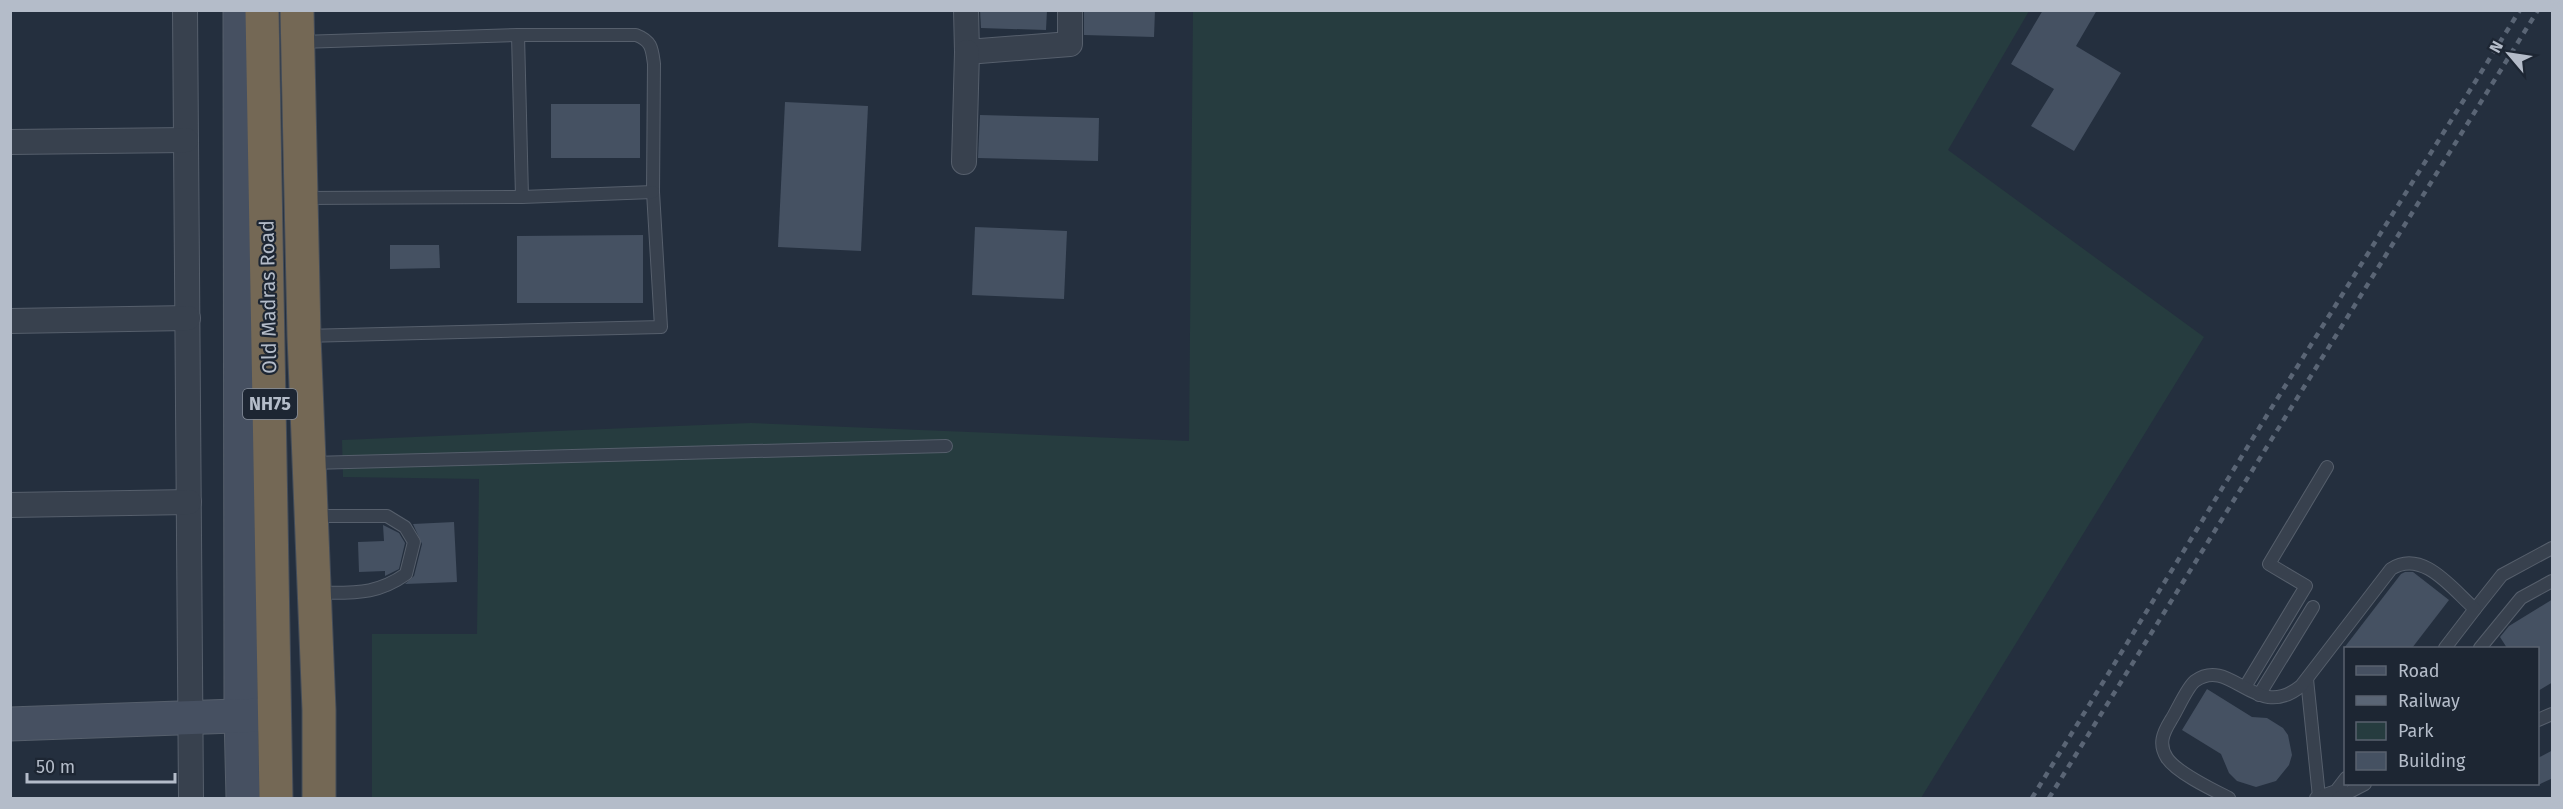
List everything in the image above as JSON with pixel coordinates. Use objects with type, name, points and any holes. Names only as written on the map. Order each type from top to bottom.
[{"type":"highway","name":"Old Madras Road","points":[[262,10],[276,798]]},
{"type":"highway","name":"Old Madras Road","points":[[298,26],[304,336],[321,796]]},
{"type":"street","points":[[185,10],[191,798]]},
{"type":"street","points":[[240,10],[243,798]]},
{"type":"street","points":[[964,162],[966,10]]},
{"type":"street","points":[[967,52],[1070,44],[1070,10]]},
{"type":"street","points":[[10,142],[186,141]]},
{"type":"street","points":[[10,321],[188,318]]},
{"type":"street","points":[[10,506],[189,502]]},
{"type":"street","points":[[10,724],[191,719],[276,714]]},
{"type":"lane","points":[[298,26],[518,35],[636,35],[649,41],[654,64],[653,192],[661,327],[304,336]]},
{"type":"lane","points":[[518,35],[522,197]]},
{"type":"lane","points":[[301,198],[522,197],[653,192]]},
{"type":"lane","points":[[310,463],[946,446]]},
{"type":"lane","points":[[2245,687],[2306,586],[2269,564],[2327,467]]},
{"type":"lane","points":[[312,516],[387,516],[405,526],[414,542],[406,574],[389,586],[368,592],[315,593]]},
{"type":"lane","points":[[2446,647],[2502,575],[2553,548]]},
{"type":"lane","points":[[2229,798],[2174,766],[2163,748],[2163,734],[2194,682],[2206,677],[2221,676],[2268,698],[2287,695],[2301,686],[2391,569],[2398,564],[2414,562],[2427,567],[2475,609]]},
{"type":"lane","points":[[2481,647],[2521,598],[2553,581]]},
{"type":"lane","points":[[2259,695],[2313,607]]},
{"type":"lane","points":[[2307,678],[2317,798],[2338,796],[2361,785]]},
{"type":"lane","points":[[2539,720],[2553,714]]},
{"type":"green space","points":[[1193,11],[2029,11],[1948,150],[2204,337],[1921,798],[372,798],[372,634],[477,634],[479,479],[343,477],[342,440],[751,423],[1189,441]]},
{"type":"building","points":[[980,10],[1047,10],[1046,30],[981,28]]},
{"type":"building","points":[[1084,10],[1155,10],[1154,37],[1084,35]]},
{"type":"building","points":[[2043,10],[2097,10],[2076,46],[2121,73],[2074,151],[2031,126],[2054,89],[2011,64]]},
{"type":"building","points":[[785,102],[868,106],[861,251],[778,247]]},
{"type":"building","points":[[551,104],[640,104],[640,158],[551,158]]},
{"type":"building","points":[[980,115],[1099,118],[1098,161],[978,158]]},
{"type":"building","points":[[975,227],[1067,231],[1064,299],[972,295]]},
{"type":"building","points":[[643,235],[643,303],[517,303],[517,236]]},
{"type":"building","points":[[390,245],[439,245],[440,268],[390,269]]},
{"type":"building","points":[[454,522],[457,582],[405,584],[414,576],[422,544],[413,524]]},
{"type":"building","points":[[383,525],[399,533],[405,543],[399,569],[385,576],[385,571],[359,572],[358,542],[384,541]]},
{"type":"building","points":[[2413,572],[2449,600],[2413,647],[2345,647],[2401,574]]},
{"type":"building","points":[[2553,599],[2553,682],[2539,690],[2539,647],[2506,647],[2500,637],[2509,626]]},
{"type":"building","points":[[2207,689],[2252,717],[2267,718],[2283,728],[2288,735],[2292,755],[2289,765],[2276,781],[2256,787],[2237,781],[2229,773],[2221,754],[2182,730]]},
{"type":"building","points":[[2553,750],[2553,778],[2539,785],[2539,757]]},
{"type":"railway","points":[[2032,798],[2520,10]]},
{"type":"railway","points":[[2049,798],[2538,10]]}]
